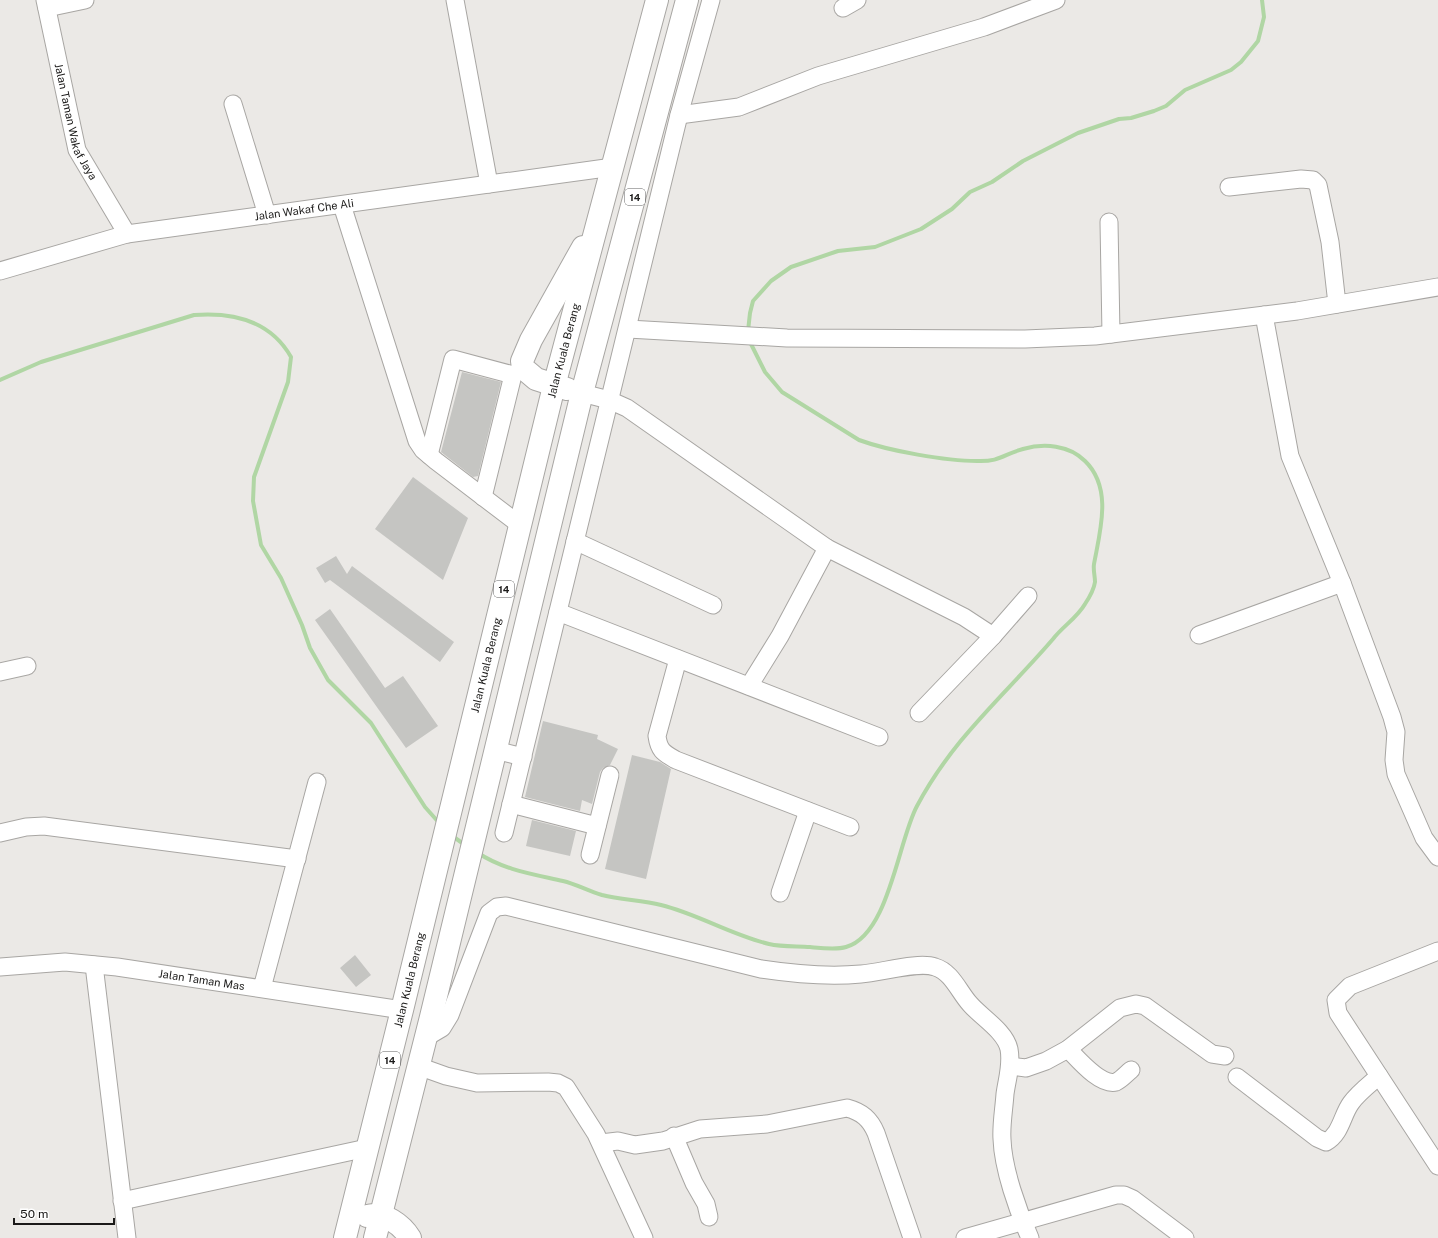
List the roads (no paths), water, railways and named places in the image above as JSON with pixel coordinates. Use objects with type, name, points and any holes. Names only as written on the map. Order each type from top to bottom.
[{"type":"highway","name":"Jalan Kuala Berang","points":[[346,1238],[554,386],[657,0]]},
{"type":"highway","name":"14","points":[[375,1238],[462,888],[582,393],[687,0]]},
{"type":"highway","points":[[582,393],[554,386],[518,372],[525,350],[598,220]]},
{"type":"highway","points":[[346,1238],[351,1227],[359,1219],[370,1215],[380,1216],[394,1221],[405,1229],[410,1238]]},
{"type":"street","points":[[46,4],[85,0]]},
{"type":"street","points":[[455,0],[489,184]]},
{"type":"street","points":[[504,833],[609,400],[628,329],[680,115],[711,0]]},
{"type":"street","points":[[680,115],[739,107],[818,76],[984,27],[1056,0]]},
{"type":"street","name":"Jalan Taman Wakaf Jaya","points":[[46,4],[77,150],[127,234]]},
{"type":"street","points":[[233,104],[267,215]]},
{"type":"street","name":"Jalan Wakaf Che Ali","points":[[0,271],[127,234],[613,167]]},
{"type":"street","points":[[1229,187],[1308,179],[1313,180],[1318,185],[1330,242],[1337,304]]},
{"type":"street","points":[[342,205],[417,441],[429,455],[520,525]]},
{"type":"street","points":[[1110,222],[1111,334]]},
{"type":"street","points":[[628,329],[787,338],[1025,339],[1111,334],[1264,315],[1438,286]]},
{"type":"street","points":[[1264,315],[1290,456],[1342,583],[1392,717],[1396,732],[1394,760],[1396,774],[1424,838],[1438,857]]},
{"type":"street","points":[[429,455],[453,359],[518,372],[483,497]]},
{"type":"street","points":[[582,393],[609,400],[627,408],[827,548],[964,617],[993,636]]},
{"type":"street","points":[[575,541],[713,605]]},
{"type":"street","points":[[749,686],[784,629],[827,548]]},
{"type":"street","points":[[1199,635],[1342,583]]},
{"type":"street","points":[[919,713],[993,636],[1028,596]]},
{"type":"street","points":[[558,612],[879,737]]},
{"type":"street","points":[[678,659],[657,736],[659,746],[665,753],[676,760],[850,827]]},
{"type":"street","points":[[0,672],[27,666]]},
{"type":"street","points":[[495,750],[523,757]]},
{"type":"street","points":[[590,854],[610,775]]},
{"type":"street","points":[[262,988],[317,782]]},
{"type":"street","points":[[511,804],[597,826]]},
{"type":"street","points":[[780,893],[808,811]]},
{"type":"street","points":[[0,833],[26,826],[44,826],[296,860]]},
{"type":"street","points":[[425,1038],[442,1028],[450,1015],[489,913],[497,907],[506,906],[761,969],[792,974],[861,974],[923,965],[936,967],[945,972],[969,1003],[994,1026],[1008,1046],[1010,1066],[1005,1093],[1002,1139],[1006,1167],[1023,1222],[1030,1238]]},
{"type":"street","points":[[1438,951],[1350,986],[1336,1000],[1338,1013],[1438,1166]]},
{"type":"street","name":"Jalan Taman Mas","points":[[0,967],[65,962],[94,965],[262,988],[402,1010]]},
{"type":"street","points":[[94,965],[127,1238]]},
{"type":"street","points":[[1010,1066],[1033,1066],[1068,1049],[1120,1008],[1136,1004],[1145,1006],[1212,1054],[1225,1056]]},
{"type":"street","points":[[1068,1049],[1096,1075],[1105,1081],[1117,1082],[1131,1070]]},
{"type":"street","points":[[418,1066],[446,1076],[476,1083],[558,1083],[566,1087],[601,1143],[644,1238]]},
{"type":"street","points":[[1237,1077],[1317,1138],[1326,1142],[1330,1140],[1343,1122],[1347,1109],[1353,1100],[1379,1076]]},
{"type":"street","points":[[601,1143],[618,1141],[635,1145],[663,1141],[674,1136],[700,1129],[756,1126],[847,1108],[855,1110],[865,1116],[872,1123],[912,1238]]},
{"type":"street","points":[[674,1136],[694,1183],[706,1204],[709,1217]]},
{"type":"street","points":[[122,1201],[367,1148]]},
{"type":"street","points":[[965,1238],[1116,1195],[1124,1195],[1133,1199],[1185,1238]]},
{"type":"waterway","points":[[748,331],[753,301],[771,281],[791,267],[838,251],[875,247],[921,229],[952,209],[970,192],[992,182],[1023,161],[1078,133],[1119,119],[1131,118],[1166,106],[1185,90],[1231,70],[1241,62],[1258,41],[1264,17],[1262,0]]},
{"type":"waterway","points":[[0,380],[41,362],[194,315],[223,315],[249,321],[272,334],[282,344],[291,357],[288,382],[254,477],[253,501],[261,545],[281,578],[302,625],[310,648],[328,680],[371,723],[425,807],[441,825]]},
{"type":"waterway","points":[[478,853],[498,864],[529,874],[568,882],[602,895],[654,903],[675,909],[741,935],[769,944],[828,948],[846,947],[861,939],[873,925],[890,885],[910,822],[917,806],[931,782],[963,738],[980,718],[1035,660],[1057,634],[1078,614],[1090,596],[1095,582],[1094,566],[1101,524],[1102,497],[1094,472],[1079,456],[1064,449],[1039,446],[1023,449],[991,460],[964,461],[901,451],[859,440],[782,392],[765,372],[749,340]]},
{"type":"waterway","points":[[451,835],[465,845]]}]
